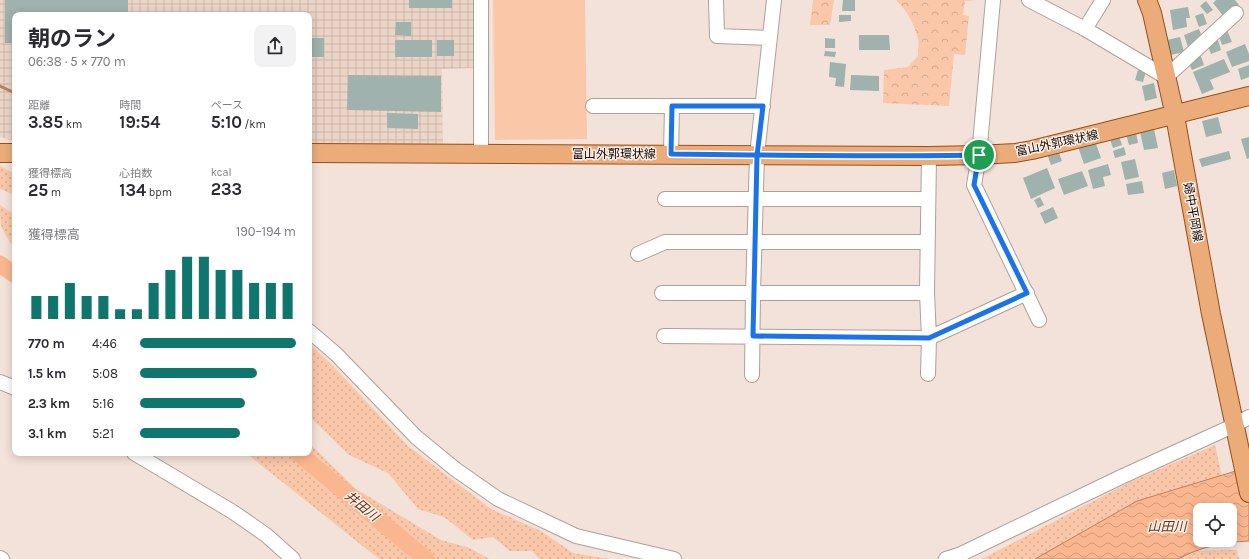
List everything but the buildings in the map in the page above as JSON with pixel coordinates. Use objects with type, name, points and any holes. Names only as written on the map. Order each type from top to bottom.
[{"type":"main road","name":"婦中平岡線","points":[[1147,0],[1152,13],[1175,116],[1211,314],[1242,421],[1249,494]]},
{"type":"main road","name":"富山外郭環状線","points":[[312,154],[929,156],[1015,153],[1175,116],[1249,96]]},
{"type":"main road","points":[[0,154],[12,153]]},
{"type":"street","points":[[481,0],[481,154]]},
{"type":"street","points":[[716,0],[717,36],[770,38]]},
{"type":"street","points":[[752,375],[757,156],[774,0]]},
{"type":"street","points":[[993,0],[979,155],[974,185],[1039,320]]},
{"type":"street","points":[[1029,0],[1084,29],[1166,77],[1236,13]]},
{"type":"street","points":[[1084,29],[1103,0]]},
{"type":"street","points":[[593,106],[763,106]]},
{"type":"street","points":[[671,154],[672,106]]},
{"type":"street","points":[[0,154],[12,160]]},
{"type":"street","points":[[928,374],[929,338],[927,242],[929,156]]},
{"type":"street","points":[[665,199],[928,198]]},
{"type":"street","points":[[638,254],[665,242],[927,242]]},
{"type":"street","points":[[662,293],[927,293]]},
{"type":"street","points":[[664,336],[929,338],[1027,293]]},
{"type":"street","points":[[312,334],[336,354],[416,437],[455,469],[498,499],[576,536],[674,559]]},
{"type":"street","points":[[0,382],[12,387]]},
{"type":"street","points":[[946,559],[959,555],[1242,421]]},
{"type":"street","points":[[139,456],[233,512],[266,535],[293,559]]},
{"type":"shaded area","points":[[0,0],[475,0],[476,68],[442,69],[443,148],[312,148],[312,12],[12,12],[12,140],[0,137]]},
{"type":"green space","points":[[493,0],[585,0],[587,139],[495,140]]},
{"type":"green space","points":[[813,0],[834,0],[830,25],[810,25]]},
{"type":"green space","points":[[896,0],[977,0],[965,1],[963,15],[969,16],[965,55],[954,54],[949,106],[883,103],[884,70],[908,67],[918,56],[918,41],[915,28],[907,13]]},
{"type":"green space","points":[[0,166],[12,172],[12,194],[0,189]]},
{"type":"green space","points":[[0,205],[12,213],[12,244],[2,228],[0,219]]},
{"type":"green space","points":[[312,346],[408,446],[491,509],[541,531],[573,553],[609,559],[539,559],[532,551],[510,551],[493,537],[473,540],[444,517],[418,509],[388,473],[349,455],[312,419]]},
{"type":"green space","points":[[1215,445],[1222,476],[1137,501],[1035,559],[982,559],[1128,483]]},
{"type":"green space","points":[[312,446],[356,489],[441,540],[470,548],[489,559],[379,559],[250,456],[312,456]]},
{"type":"green space","points":[[1237,550],[1239,559],[1178,559],[1193,551]]},
{"type":"water","name":"山田川","points":[[1249,467],[1249,541],[1237,542],[1237,503],[1193,503],[1193,547],[1209,547],[1195,551],[1178,559],[1035,559],[1137,501]]},
{"type":"waterway","points":[[0,86],[12,92]]},
{"type":"waterway","name":"井田川","points":[[0,264],[12,273]]},
{"type":"waterway","name":"井田川","points":[[302,456],[426,559]]},
{"type":"route","points":[[979,155],[757,156],[671,154],[672,106],[763,106],[757,156],[753,336],[929,338],[1027,293],[974,185],[979,155]]}]
